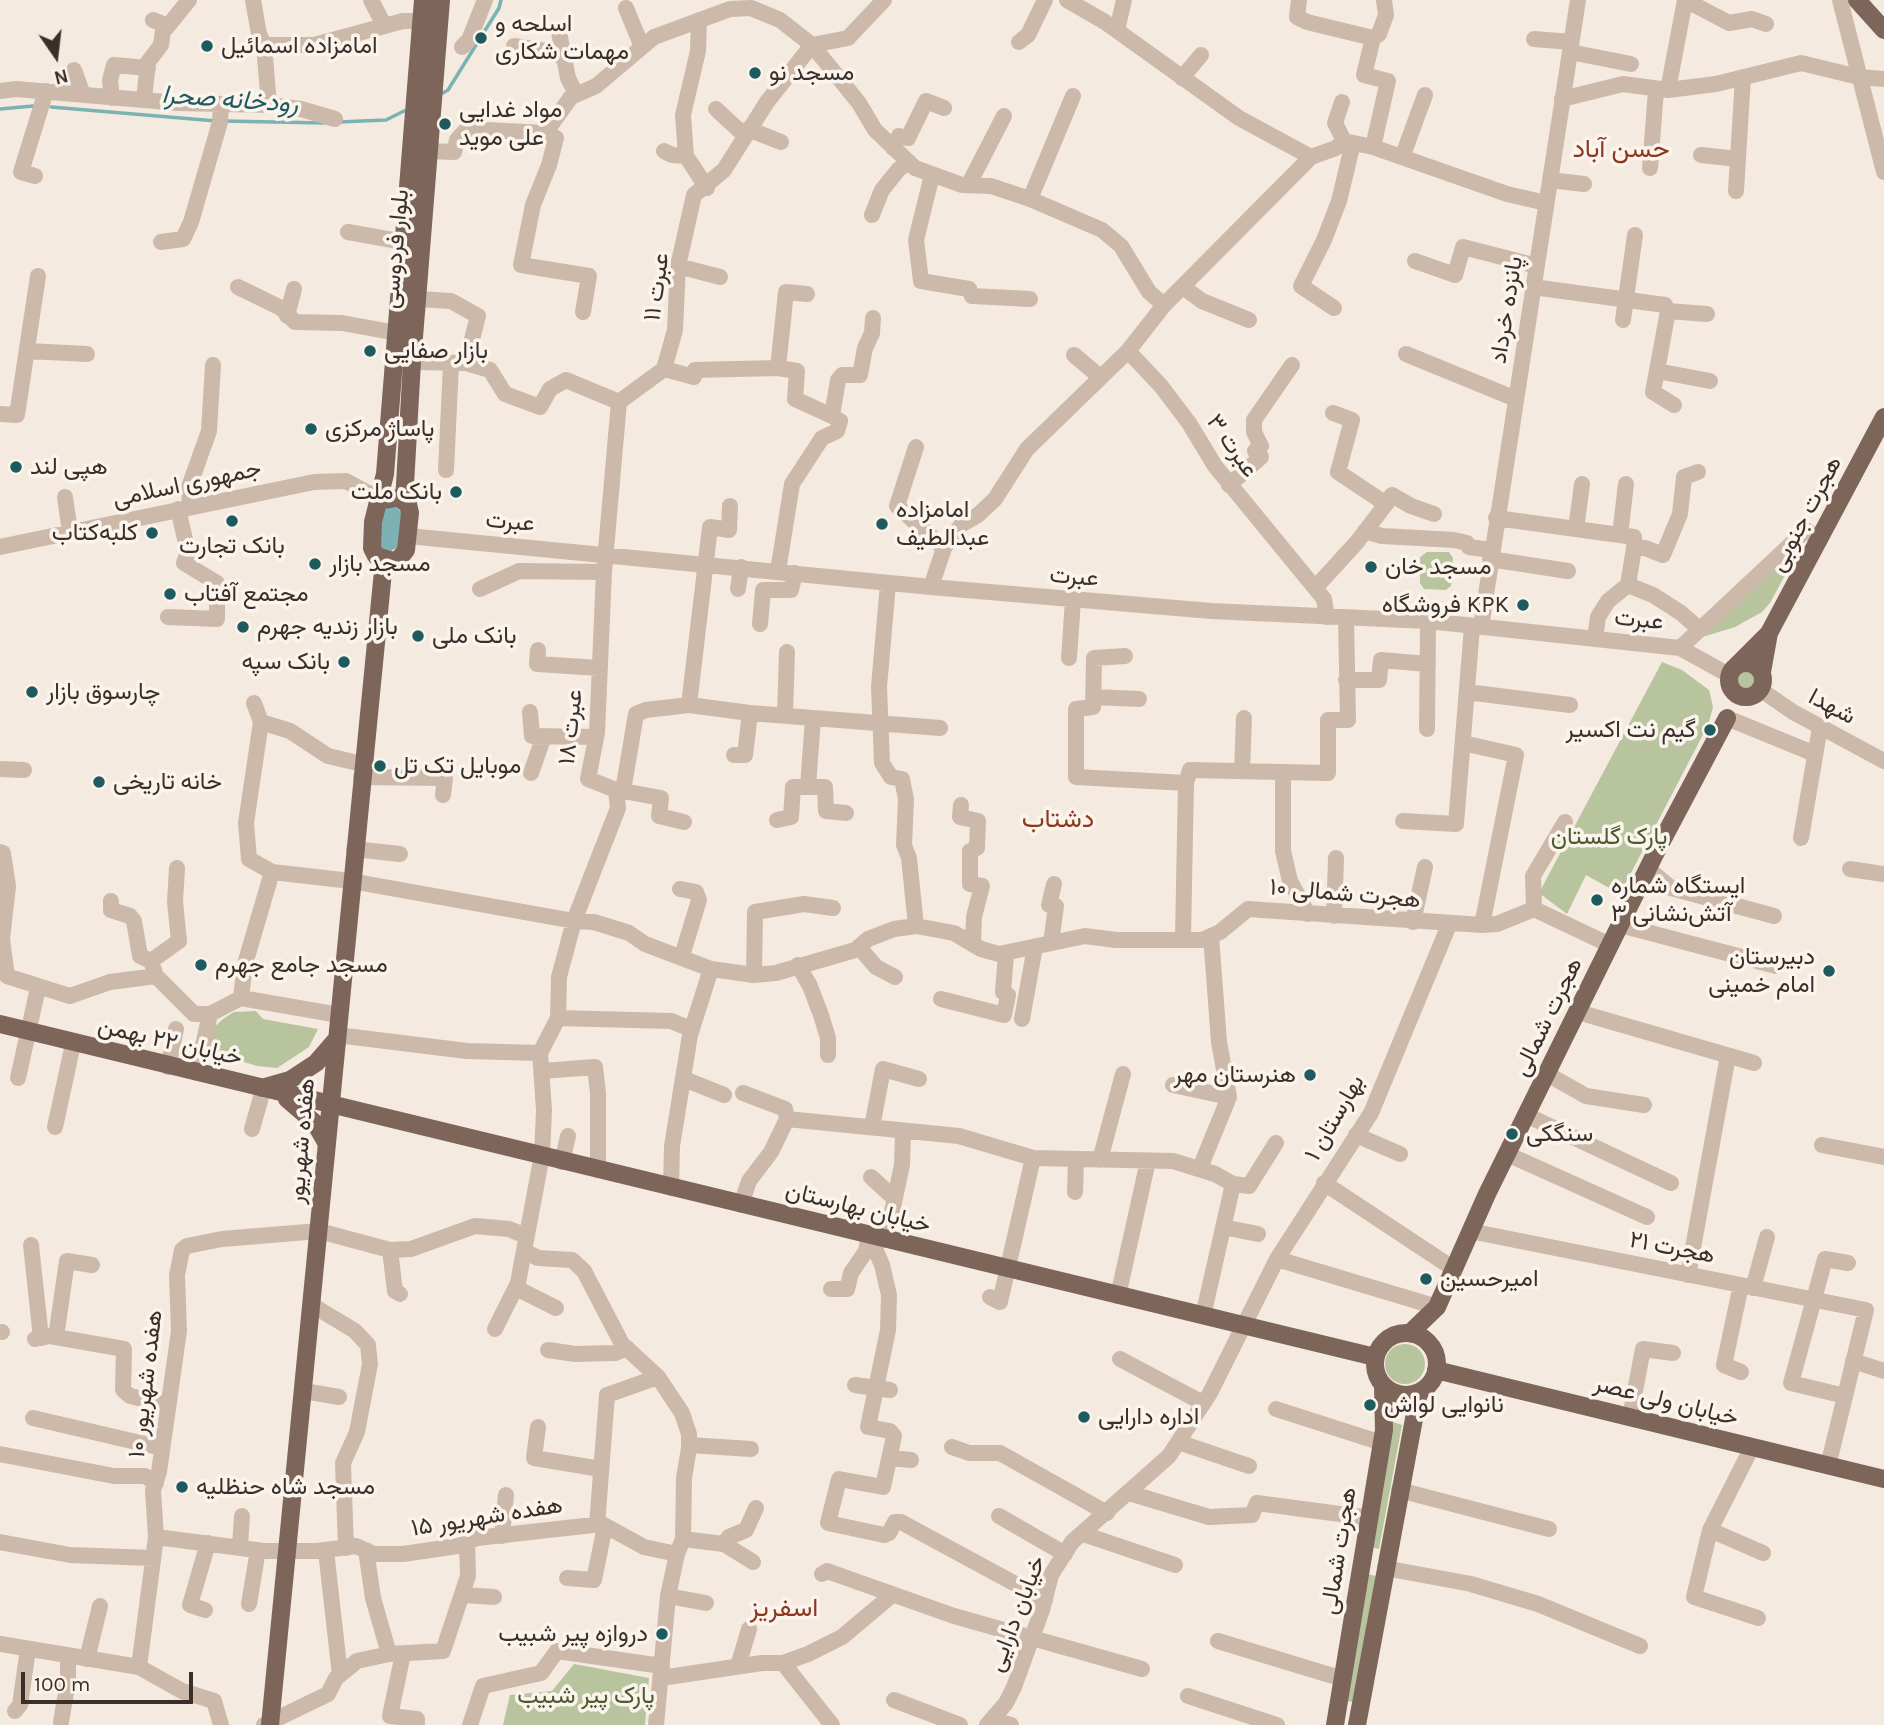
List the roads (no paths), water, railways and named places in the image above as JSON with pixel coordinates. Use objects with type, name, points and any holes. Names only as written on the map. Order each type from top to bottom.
[{"type":"main road","name":"بلوار فردوسی","points":[[408,536],[410,513],[404,502],[429,151],[430,22],[423,0]]},
{"type":"main road","name":"بلوار فردوسی","points":[[384,561],[376,556],[372,548],[375,509],[381,500],[404,242],[430,22],[441,0]]},
{"type":"main road","points":[[1857,0],[1884,30]]},
{"type":"main road","name":"هجرت جنوبی","points":[[1769,632],[1884,417]]},
{"type":"main road","points":[[381,500],[399,498],[404,502]]},
{"type":"main road","points":[[384,561],[393,561],[403,555],[408,536]]},
{"type":"main road","name":"هفده شهریور","points":[[268,1724],[289,1551],[361,771],[384,561]]},
{"type":"main road","points":[[1727,718],[1731,674],[1769,632]]},
{"type":"main road","points":[[1727,718],[1759,686],[1769,632]]},
{"type":"main road","points":[[1731,674],[1748,662],[1759,686]]},
{"type":"main road","points":[[1731,674],[1731,690],[1739,696],[1759,686]]},
{"type":"main road","name":"هجرت شمالی","points":[[1410,1333],[1437,1307],[1507,1154],[1648,869],[1727,718]]},
{"type":"main road","name":"خیابان ۲۲ بهمن","points":[[0,1024],[330,1106]]},
{"type":"main road","points":[[267,1091],[316,1063],[336,1037]]},
{"type":"main road","points":[[267,1091],[307,1114],[327,1143]]},
{"type":"main road","name":"خیابان بهارستان","points":[[330,1106],[1376,1357]]},
{"type":"main road","points":[[1432,1347],[1423,1338],[1410,1333],[1392,1336],[1379,1349],[1376,1357],[1375,1367],[1383,1385],[1399,1394],[1419,1392],[1433,1379],[1436,1370],[1432,1347],[1437,1307]]},
{"type":"main road","name":"خیابان ولی عصر","points":[[1436,1370],[1884,1479]]},
{"type":"main road","name":"هجرت شمالی","points":[[1335,1725],[1382,1443],[1383,1385]]},
{"type":"main road","name":"هجرت شمالی","points":[[1357,1725],[1419,1392]]},
{"type":"street","points":[[144,100],[148,68],[160,23],[189,0]]},
{"type":"street","points":[[253,0],[259,34],[264,45],[269,105]]},
{"type":"street","points":[[371,0],[384,25]]},
{"type":"street","points":[[461,47],[469,40],[485,0]]},
{"type":"street","points":[[813,44],[848,38],[884,0]]},
{"type":"street","points":[[1019,42],[1028,35],[1045,0]]},
{"type":"street","points":[[1067,0],[1117,30],[1239,118],[1311,158]]},
{"type":"street","points":[[1117,30],[1124,0]]},
{"type":"street","points":[[1299,0],[1297,17],[1307,22],[1373,38]]},
{"type":"street","points":[[1373,147],[1388,81],[1364,75],[1373,38],[1379,34],[1385,15],[1384,0]]},
{"type":"street","name":"پانزده خرداد","points":[[1403,821],[1456,824],[1467,692],[1578,0]]},
{"type":"street","points":[[1650,168],[1662,90],[1685,0],[1729,23],[1752,19],[1766,24]]},
{"type":"street","points":[[1840,0],[1884,173]]},
{"type":"street","points":[[545,133],[556,115],[576,94],[596,86],[654,37],[744,4],[780,20],[813,44],[859,103],[875,130],[909,162],[932,175],[962,186],[991,186],[1030,199],[1102,230],[1121,246],[1149,292],[1164,305]]},
{"type":"street","points":[[626,8],[642,47]]},
{"type":"street","points":[[699,20],[698,51],[683,115],[686,156],[707,187]]},
{"type":"street","points":[[264,45],[314,45],[403,21],[430,22]]},
{"type":"street","points":[[559,32],[568,78],[576,94]]},
{"type":"street","points":[[1534,39],[1632,64]]},
{"type":"street","name":"عبرت ۱۱","points":[[664,369],[675,330],[678,266],[694,195],[707,187],[724,170],[747,132],[813,44]]},
{"type":"street","points":[[514,46],[552,52],[564,58]]},
{"type":"street","points":[[1182,78],[1201,55]]},
{"type":"street","points":[[1562,99],[1623,84],[1662,90],[1743,77],[1801,63],[1859,77],[1884,79]]},
{"type":"street","points":[[111,98],[110,80],[114,65],[148,68]]},
{"type":"street","points":[[74,70],[82,92]]},
{"type":"street","points":[[1737,191],[1743,77]]},
{"type":"street","points":[[0,92],[16,89],[82,92],[220,111],[269,105],[301,109],[335,118]]},
{"type":"street","points":[[35,176],[22,172],[46,91]]},
{"type":"street","points":[[1403,156],[1425,95]]},
{"type":"street","points":[[1030,199],[1073,96]]},
{"type":"street","points":[[893,148],[899,136],[908,138],[926,101],[944,107]]},
{"type":"street","points":[[1334,307],[1301,286],[1324,240],[1339,201],[1348,142],[1335,123],[1342,102]]},
{"type":"street","points":[[716,108],[747,132],[781,142]]},
{"type":"street","points":[[162,242],[183,239],[220,111]]},
{"type":"street","points":[[969,184],[1004,116]]},
{"type":"street","points":[[429,151],[454,152],[457,139],[467,129],[545,133],[556,138],[549,165],[533,205],[521,264],[589,276],[583,312]]},
{"type":"street","points":[[931,587],[944,548],[962,524],[978,515],[995,499],[1027,449],[1099,376],[1128,351],[1164,305],[1311,158],[1348,142],[1403,156],[1496,191],[1546,203]]},
{"type":"street","points":[[664,150],[672,155],[686,156]]},
{"type":"street","points":[[1701,155],[1738,159]]},
{"type":"street","points":[[872,215],[882,190],[899,169],[909,162]]},
{"type":"street","points":[[932,175],[916,240],[921,281],[968,289],[972,296],[1030,299]]},
{"type":"street","points":[[1550,180],[1584,184]]},
{"type":"street","points":[[348,232],[404,242]]},
{"type":"street","points":[[1623,320],[1628,300],[1635,235]]},
{"type":"street","points":[[1415,261],[1455,275],[1463,247],[1536,266]]},
{"type":"street","points":[[678,266],[720,277]]},
{"type":"street","points":[[0,414],[17,415],[38,276]]},
{"type":"street","points":[[238,287],[281,308],[295,323],[342,323],[397,333]]},
{"type":"street","points":[[1183,287],[1202,301],[1250,320]]},
{"type":"street","points":[[1533,287],[1665,305],[1668,311],[1653,392],[1674,405]]},
{"type":"street","points":[[287,316],[294,289]]},
{"type":"street","points":[[778,368],[786,292],[807,294]]},
{"type":"street","points":[[417,299],[452,301],[478,316],[458,364],[446,470]]},
{"type":"street","points":[[1668,311],[1707,314]]},
{"type":"street","points":[[832,416],[838,380],[842,375],[860,375],[864,348],[872,333],[873,318]]},
{"type":"street","points":[[26,351],[88,354]]},
{"type":"street","name":"عبرت ۳","points":[[1128,351],[1175,404],[1229,485],[1324,598],[1327,617]]},
{"type":"street","points":[[1406,354],[1516,398]]},
{"type":"street","points":[[1074,355],[1099,376]]},
{"type":"street","points":[[412,362],[458,364],[490,370],[505,394],[540,407],[550,389],[566,380],[619,402]]},
{"type":"street","points":[[168,617],[217,619],[217,583],[184,564],[188,552],[184,507],[209,431],[213,365]]},
{"type":"street","points":[[1229,485],[1261,457],[1255,451],[1261,446],[1254,432],[1254,420],[1273,378],[1292,365]]},
{"type":"street","points":[[607,554],[619,402],[664,369],[694,377],[695,370],[778,368],[797,371],[795,399],[840,421],[837,431],[822,438],[792,484],[778,571]]},
{"type":"street","points":[[1657,371],[1710,381]]},
{"type":"street","points":[[1333,413],[1352,420],[1338,472],[1386,504]]},
{"type":"street","points":[[916,447],[897,506],[944,548]]},
{"type":"street","points":[[1633,548],[1645,548],[1663,555],[1679,514],[1684,477],[1698,472]]},
{"type":"street","name":"جمهوری اسلامی","points":[[0,547],[314,482],[346,481],[381,500]]},
{"type":"street","points":[[1576,529],[1582,484]]},
{"type":"street","points":[[1620,535],[1626,484]]},
{"type":"street","points":[[1315,587],[1366,531],[1392,495],[1411,506],[1434,514]]},
{"type":"street","points":[[65,497],[70,532]]},
{"type":"street","points":[[689,705],[710,527],[729,530],[730,506]]},
{"type":"street","points":[[1496,518],[1634,537],[1628,585],[1608,601],[1598,617],[1595,639]]},
{"type":"street","points":[[1680,648],[1806,530],[1820,540]]},
{"type":"street","points":[[1366,531],[1382,536],[1467,542],[1469,547],[1491,554],[1568,571]]},
{"type":"street","name":"عبرت","points":[[408,536],[1073,600],[1428,621],[1680,648],[1731,674]]},
{"type":"street","points":[[519,571],[520,546]]},
{"type":"street","name":"عبرت ۱۸","points":[[607,554],[596,737],[588,779],[619,791]]},
{"type":"street","points":[[738,589],[741,567]]},
{"type":"street","points":[[480,589],[519,571],[604,572]]},
{"type":"street","points":[[760,624],[763,590],[791,590],[796,573]]},
{"type":"street","points":[[888,583],[879,687],[882,763],[891,777],[902,779],[906,799],[904,845],[909,858],[916,926]]},
{"type":"street","points":[[1628,585],[1663,601],[1699,629]]},
{"type":"street","points":[[1069,658],[1073,600]]},
{"type":"street","points":[[1183,938],[1186,783],[1190,770],[1328,774],[1328,720],[1348,720],[1346,618]]},
{"type":"street","points":[[1427,729],[1428,621]]},
{"type":"street","points":[[538,650],[537,664],[599,668]]},
{"type":"street","points":[[785,715],[787,652]]},
{"type":"street","points":[[1125,656],[1094,658],[1093,707],[1076,709],[1076,777],[1186,783]]},
{"type":"street","points":[[1346,680],[1380,680],[1381,660],[1428,664]]},
{"type":"street","name":"شهدا","points":[[1759,686],[1820,727],[1884,761]]},
{"type":"street","points":[[1467,692],[1570,705]]},
{"type":"street","points":[[1093,698],[1139,699]]},
{"type":"street","points":[[254,703],[261,722],[246,823],[249,859],[272,872],[351,881],[574,921],[594,922],[629,933],[645,944],[682,956],[711,970],[754,975],[776,973],[859,947],[868,939],[894,929],[916,926],[954,933],[981,949],[1006,954],[1085,936],[1116,940],[1202,940],[1211,936],[1217,1029],[1229,1097],[1200,1168]]},
{"type":"street","points":[[495,1329],[516,1288],[542,1155],[540,1053],[558,1018],[559,977],[574,921],[618,808],[619,791],[636,714],[646,710],[689,705],[750,713],[940,728]]},
{"type":"street","points":[[530,712],[532,736],[596,737]]},
{"type":"street","points":[[734,755],[745,755],[750,713]]},
{"type":"street","points":[[808,786],[813,718]]},
{"type":"street","points":[[1242,771],[1244,718]]},
{"type":"street","points":[[1727,718],[1815,754]]},
{"type":"street","points":[[261,722],[290,731],[328,755],[361,771],[445,778],[443,795]]},
{"type":"street","points":[[1801,838],[1820,727]]},
{"type":"street","points":[[531,774],[544,736]]},
{"type":"street","points":[[1462,743],[1516,755],[1482,925]]},
{"type":"street","points":[[0,769],[24,770]]},
{"type":"street","points":[[1283,772],[1283,851],[1290,881],[1308,914]]},
{"type":"street","points":[[777,820],[791,817],[791,787],[825,787],[826,811],[846,813]]},
{"type":"street","points":[[619,791],[661,798],[659,816],[684,822]]},
{"type":"street","points":[[961,805],[960,817],[978,821],[977,848],[970,851],[970,884],[982,886],[974,917],[973,943]]},
{"type":"street","points":[[1565,822],[1533,876],[1534,909],[1610,945]]},
{"type":"street","points":[[354,849],[400,854]]},
{"type":"street","points":[[0,852],[3,853],[8,886],[2,939],[6,976],[70,996],[153,968],[179,941],[175,902],[177,869]]},
{"type":"street","points":[[1334,916],[1336,858]]},
{"type":"street","points":[[1413,922],[1425,867]]},
{"type":"street","points":[[1648,869],[1671,888],[1774,916]]},
{"type":"street","points":[[1850,869],[1884,874]]},
{"type":"street","points":[[241,998],[245,964],[272,872]]},
{"type":"street","points":[[1021,1019],[1056,906],[1049,905],[1054,884]]},
{"type":"street","points":[[680,889],[696,892],[699,900],[682,956]]},
{"type":"street","points":[[111,901],[111,910],[130,916],[134,921],[140,956],[194,1014],[210,1014],[241,998],[339,1015]]},
{"type":"street","points":[[754,975],[755,912],[804,904],[832,908]]},
{"type":"street","name":"هجرت شمالی ۱۰","points":[[1211,936],[1248,909],[1449,925],[1482,925],[1497,924],[1534,909]]},
{"type":"street","name":"بهارستان ۱","points":[[1243,1326],[1277,1259],[1371,1113],[1449,925]]},
{"type":"street","points":[[1620,925],[1776,966]]},
{"type":"street","points":[[859,947],[876,967],[895,978]]},
{"type":"street","points":[[941,999],[1004,1014],[1008,995],[1003,992],[1006,954]]},
{"type":"street","points":[[798,965],[821,1014],[828,1038],[828,1055]]},
{"type":"street","points":[[671,1188],[672,1146],[691,1029],[711,970]]},
{"type":"street","points":[[18,1078],[38,988]]},
{"type":"street","points":[[1578,1012],[1754,1063]]},
{"type":"street","points":[[197,1073],[210,1014]]},
{"type":"street","points":[[558,1018],[671,1021],[691,1029]]},
{"type":"street","points":[[168,1067],[176,1028]]},
{"type":"street","points":[[336,1037],[467,1051],[540,1053]]},
{"type":"street","points":[[55,1127],[73,1044]]},
{"type":"street","points":[[1688,1275],[1728,1056]]},
{"type":"street","points":[[542,1071],[595,1067],[598,1093],[598,1170]]},
{"type":"street","points":[[872,1127],[883,1069],[919,1079]]},
{"type":"street","points":[[1100,1160],[1123,1074]]},
{"type":"street","points":[[1547,1074],[1586,1096],[1644,1105]]},
{"type":"street","points":[[684,1079],[724,1095]]},
{"type":"street","points":[[1173,1085],[1229,1097]]},
{"type":"street","points":[[252,1129],[267,1091]]},
{"type":"street","points":[[741,1205],[749,1181],[771,1152],[787,1119],[785,1109],[743,1093]]},
{"type":"street","points":[[1527,1115],[1671,1184]]},
{"type":"street","points":[[787,1119],[959,1136],[1033,1158],[1173,1161],[1200,1168],[1233,1184],[1249,1186],[1276,1143]]},
{"type":"street","points":[[831,1289],[847,1289],[851,1273],[877,1238],[894,1198],[902,1165],[903,1132]]},
{"type":"street","points":[[1356,1135],[1400,1154]]},
{"type":"street","points":[[562,1162],[568,1136]]},
{"type":"street","points":[[1822,1144],[1884,1157]]},
{"type":"street","points":[[1507,1154],[1647,1217]]},
{"type":"street","points":[[1001,1302],[1033,1158]]},
{"type":"street","points":[[1075,1192],[1076,1159]]},
{"type":"street","points":[[1118,1296],[1148,1161]]},
{"type":"street","points":[[871,1177],[894,1198]]},
{"type":"street","points":[[1324,1183],[1454,1269]]},
{"type":"street","points":[[1203,1316],[1233,1184]]},
{"type":"street","points":[[319,1231],[390,1250],[411,1249],[475,1226],[509,1229],[538,1258],[572,1260],[584,1271],[627,1348],[658,1377],[682,1413],[689,1434],[680,1546],[668,1597],[659,1724]]},
{"type":"street","points":[[1223,1227],[1258,1234]]},
{"type":"street","name":"هفده شهریور ۱۰","points":[[139,1667],[156,1537],[153,1510],[156,1483],[179,1331],[177,1275],[182,1250],[187,1246],[222,1239],[319,1231]]},
{"type":"street","name":"هجرت ۲۱","points":[[1470,1231],[1866,1310],[1853,1362]]},
{"type":"street","points":[[1741,1371],[1724,1365],[1747,1286],[1767,1237]]},
{"type":"street","points":[[877,1238],[889,1295],[888,1330],[882,1389],[868,1427],[893,1433],[890,1458],[883,1487],[839,1479],[828,1523],[884,1535],[889,1533],[895,1522],[901,1522],[1045,1600]]},
{"type":"street","points":[[31,1245],[44,1338]]},
{"type":"street","points":[[390,1250],[394,1291],[400,1294]]},
{"type":"street","points":[[1277,1259],[1437,1307]]},
{"type":"street","points":[[1845,1396],[1791,1383],[1816,1300],[1825,1259],[1848,1263]]},
{"type":"street","points":[[44,1338],[67,1261],[92,1265]]},
{"type":"street","points":[[516,1288],[556,1308]]},
{"type":"street","points":[[312,1305],[355,1331],[368,1345],[370,1364],[357,1432],[343,1463],[346,1548]]},
{"type":"street","name":"خیابان دارایی","points":[[990,1723],[1006,1703],[1032,1637],[1051,1576],[1065,1554],[1083,1534],[1169,1456],[1203,1403],[1243,1326]]},
{"type":"street","points":[[44,1338],[124,1349],[123,1390],[130,1396],[168,1405]]},
{"type":"street","points":[[548,1350],[575,1354],[615,1353],[627,1348]]},
{"type":"street","points":[[1630,1417],[1643,1349],[1673,1353]]},
{"type":"street","points":[[1119,1359],[1203,1403]]},
{"type":"street","points":[[1828,1466],[1853,1362],[1884,1371]]},
{"type":"street","points":[[567,1578],[594,1580],[601,1526],[600,1469],[607,1394],[658,1377]]},
{"type":"street","points":[[855,1385],[882,1389]]},
{"type":"street","points":[[304,1391],[339,1396]]},
{"type":"street","points":[[1276,1409],[1382,1443]]},
{"type":"street","points":[[33,1418],[162,1447]]},
{"type":"street","points":[[538,1427],[534,1458],[600,1469]]},
{"type":"street","points":[[1178,1442],[1250,1466]]},
{"type":"street","points":[[689,1445],[751,1449]]},
{"type":"street","points":[[952,1447],[969,1453],[1000,1453],[1107,1513]]},
{"type":"street","points":[[1752,1447],[1710,1530],[1694,1597],[1758,1618]]},
{"type":"street","points":[[0,1454],[114,1476],[145,1476],[156,1483]]},
{"type":"street","points":[[890,1458],[911,1460]]},
{"type":"street","points":[[1399,1490],[1549,1529]]},
{"type":"street","points":[[1129,1493],[1209,1517],[1252,1514],[1257,1503],[1370,1518]]},
{"type":"street","points":[[502,1536],[506,1495]]},
{"type":"street","points":[[724,1544],[729,1537],[746,1530],[755,1507]]},
{"type":"street","points":[[240,1547],[242,1516]]},
{"type":"street","points":[[999,1516],[1065,1554]]},
{"type":"street","points":[[601,1526],[643,1547],[724,1544],[753,1562]]},
{"type":"street","name":"هفده شهریور ۱۵","points":[[156,1537],[258,1550],[326,1551],[355,1546],[374,1554],[403,1554],[458,1546],[475,1534],[502,1536],[601,1526]]},
{"type":"street","points":[[1710,1530],[1763,1553]]},
{"type":"street","points":[[268,1724],[328,1694],[340,1675],[357,1661],[396,1654],[443,1651],[463,1595],[475,1534]]},
{"type":"street","points":[[1083,1534],[1175,1565]]},
{"type":"street","points":[[0,1542],[70,1555],[153,1558]]},
{"type":"street","points":[[205,1610],[190,1605],[208,1543]]},
{"type":"street","points":[[249,1604],[258,1550]]},
{"type":"street","points":[[366,1550],[373,1598],[396,1654],[390,1716],[417,1719],[417,1725]]},
{"type":"street","points":[[326,1551],[340,1675]]},
{"type":"street","points":[[1385,1568],[1471,1584],[1538,1604],[1640,1646]]},
{"type":"street","points":[[822,1574],[827,1571],[954,1616],[1142,1669]]},
{"type":"street","points":[[463,1595],[494,1597]]},
{"type":"street","points":[[470,1725],[483,1686],[541,1673],[557,1651],[661,1672],[783,1663],[842,1637],[892,1595]]},
{"type":"street","points":[[668,1597],[706,1603]]},
{"type":"street","points":[[87,1659],[100,1606]]},
{"type":"street","points":[[738,1666],[749,1629]]},
{"type":"street","points":[[1218,1641],[1343,1679]]},
{"type":"street","points":[[1,1647],[139,1667],[183,1691],[214,1701],[221,1725]]},
{"type":"street","points":[[15,1711],[20,1705],[28,1649]]},
{"type":"street","points":[[61,1722],[68,1681],[68,1657]]},
{"type":"street","points":[[783,1663],[832,1725]]},
{"type":"street","points":[[1188,1696],[1277,1725]]},
{"type":"street","points":[[894,1700],[960,1725]]},
{"type":"street","points":[[990,1723],[1011,1725]]},
{"type":"street","points":[[268,1724],[292,1725]]},
{"type":"water","points":[[387,507],[397,508],[402,513],[399,546],[391,551],[381,549],[378,540],[383,510]]},
{"type":"waterway","name":"رودخانه صحرا","points":[[441,94],[448,90],[499,8],[501,0]]},
{"type":"waterway","points":[[0,109],[33,106]]},
{"type":"waterway","name":"رودخانه صحرا","points":[[51,107],[216,121]]},
{"type":"waterway","name":"رودخانه صحرا","points":[[339,122],[386,120],[404,111]]},
{"type":"waterway","name":"رودخانه صحرا","points":[[223,121],[324,123]]},
{"type":"place","name":"اسلحه و مهمات شکاری","points":[[481,38]]},
{"type":"place","name":"امامزاده اسمائیل","points":[[207,46]]},
{"type":"place","name":"مسجد نو","points":[[755,73]]},
{"type":"place","name":"مواد غدایی علی موید","points":[[445,124]]},
{"type":"place","name":"بازار صفایی","points":[[370,351]]},
{"type":"place","name":"پاساژ مرکزی","points":[[311,429]]},
{"type":"place","name":"هپی لند","points":[[16,467]]},
{"type":"place","name":"بانک ملت","points":[[456,492]]},
{"type":"place","name":"بانک تجارت","points":[[232,521]]},
{"type":"place","name":"امامزاده عبدالطیف","points":[[882,524]]},
{"type":"place","name":"کلبه‌کتاب","points":[[152,533]]},
{"type":"place","name":"مسجد بازار","points":[[315,564]]},
{"type":"place","name":"مسجد خان","points":[[1371,567]]},
{"type":"place","name":"مجتمع آفتاب","points":[[170,594]]},
{"type":"place","name":"فروشگاه KPK","points":[[1523,605]]},
{"type":"place","name":"بازار زندیه جهرم","points":[[243,627]]},
{"type":"place","name":"بانک ملی","points":[[418,636]]},
{"type":"place","name":"بانک سپه","points":[[344,662]]},
{"type":"place","name":"چارسوق بازار","points":[[32,692]]},
{"type":"place","name":"گیم نت اکسیر","points":[[1710,730]]},
{"type":"place","name":"موبایل تک تل","points":[[380,766]]},
{"type":"place","name":"خانه تاریخی","points":[[99,782]]},
{"type":"place","name":"ایستگاه شماره ۳ آتش‌نشانی","points":[[1597,900]]},
{"type":"place","name":"مسجد جامع جهرم","points":[[201,965]]},
{"type":"place","name":"دبیرستان امام خمینی","points":[[1829,971]]},
{"type":"place","name":"هنرستان مهر","points":[[1310,1075]]},
{"type":"place","name":"سنگکی","points":[[1512,1134]]},
{"type":"place","name":"امیرحسین","points":[[1426,1279]]},
{"type":"place","name":"نانوایی لواش","points":[[1370,1405]]},
{"type":"place","name":"اداره دارایی","points":[[1084,1417]]},
{"type":"place","name":"مسجد شاه حنظلیه","points":[[182,1487]]},
{"type":"place","name":"دروازه پیر شبیب","points":[[662,1634]]},
{"type":"district","name":"حسن آباد","points":[[1621,150]]},
{"type":"district","name":"دشتاب","points":[[1058,820]]},
{"type":"district","name":"اسفریز","points":[[784,1609]]},
{"type":"park label","name":"پارک گلستان","points":[[1609,837]]},
{"type":"park label","name":"پارک پیر شبیب","points":[[586,1696]]}]
